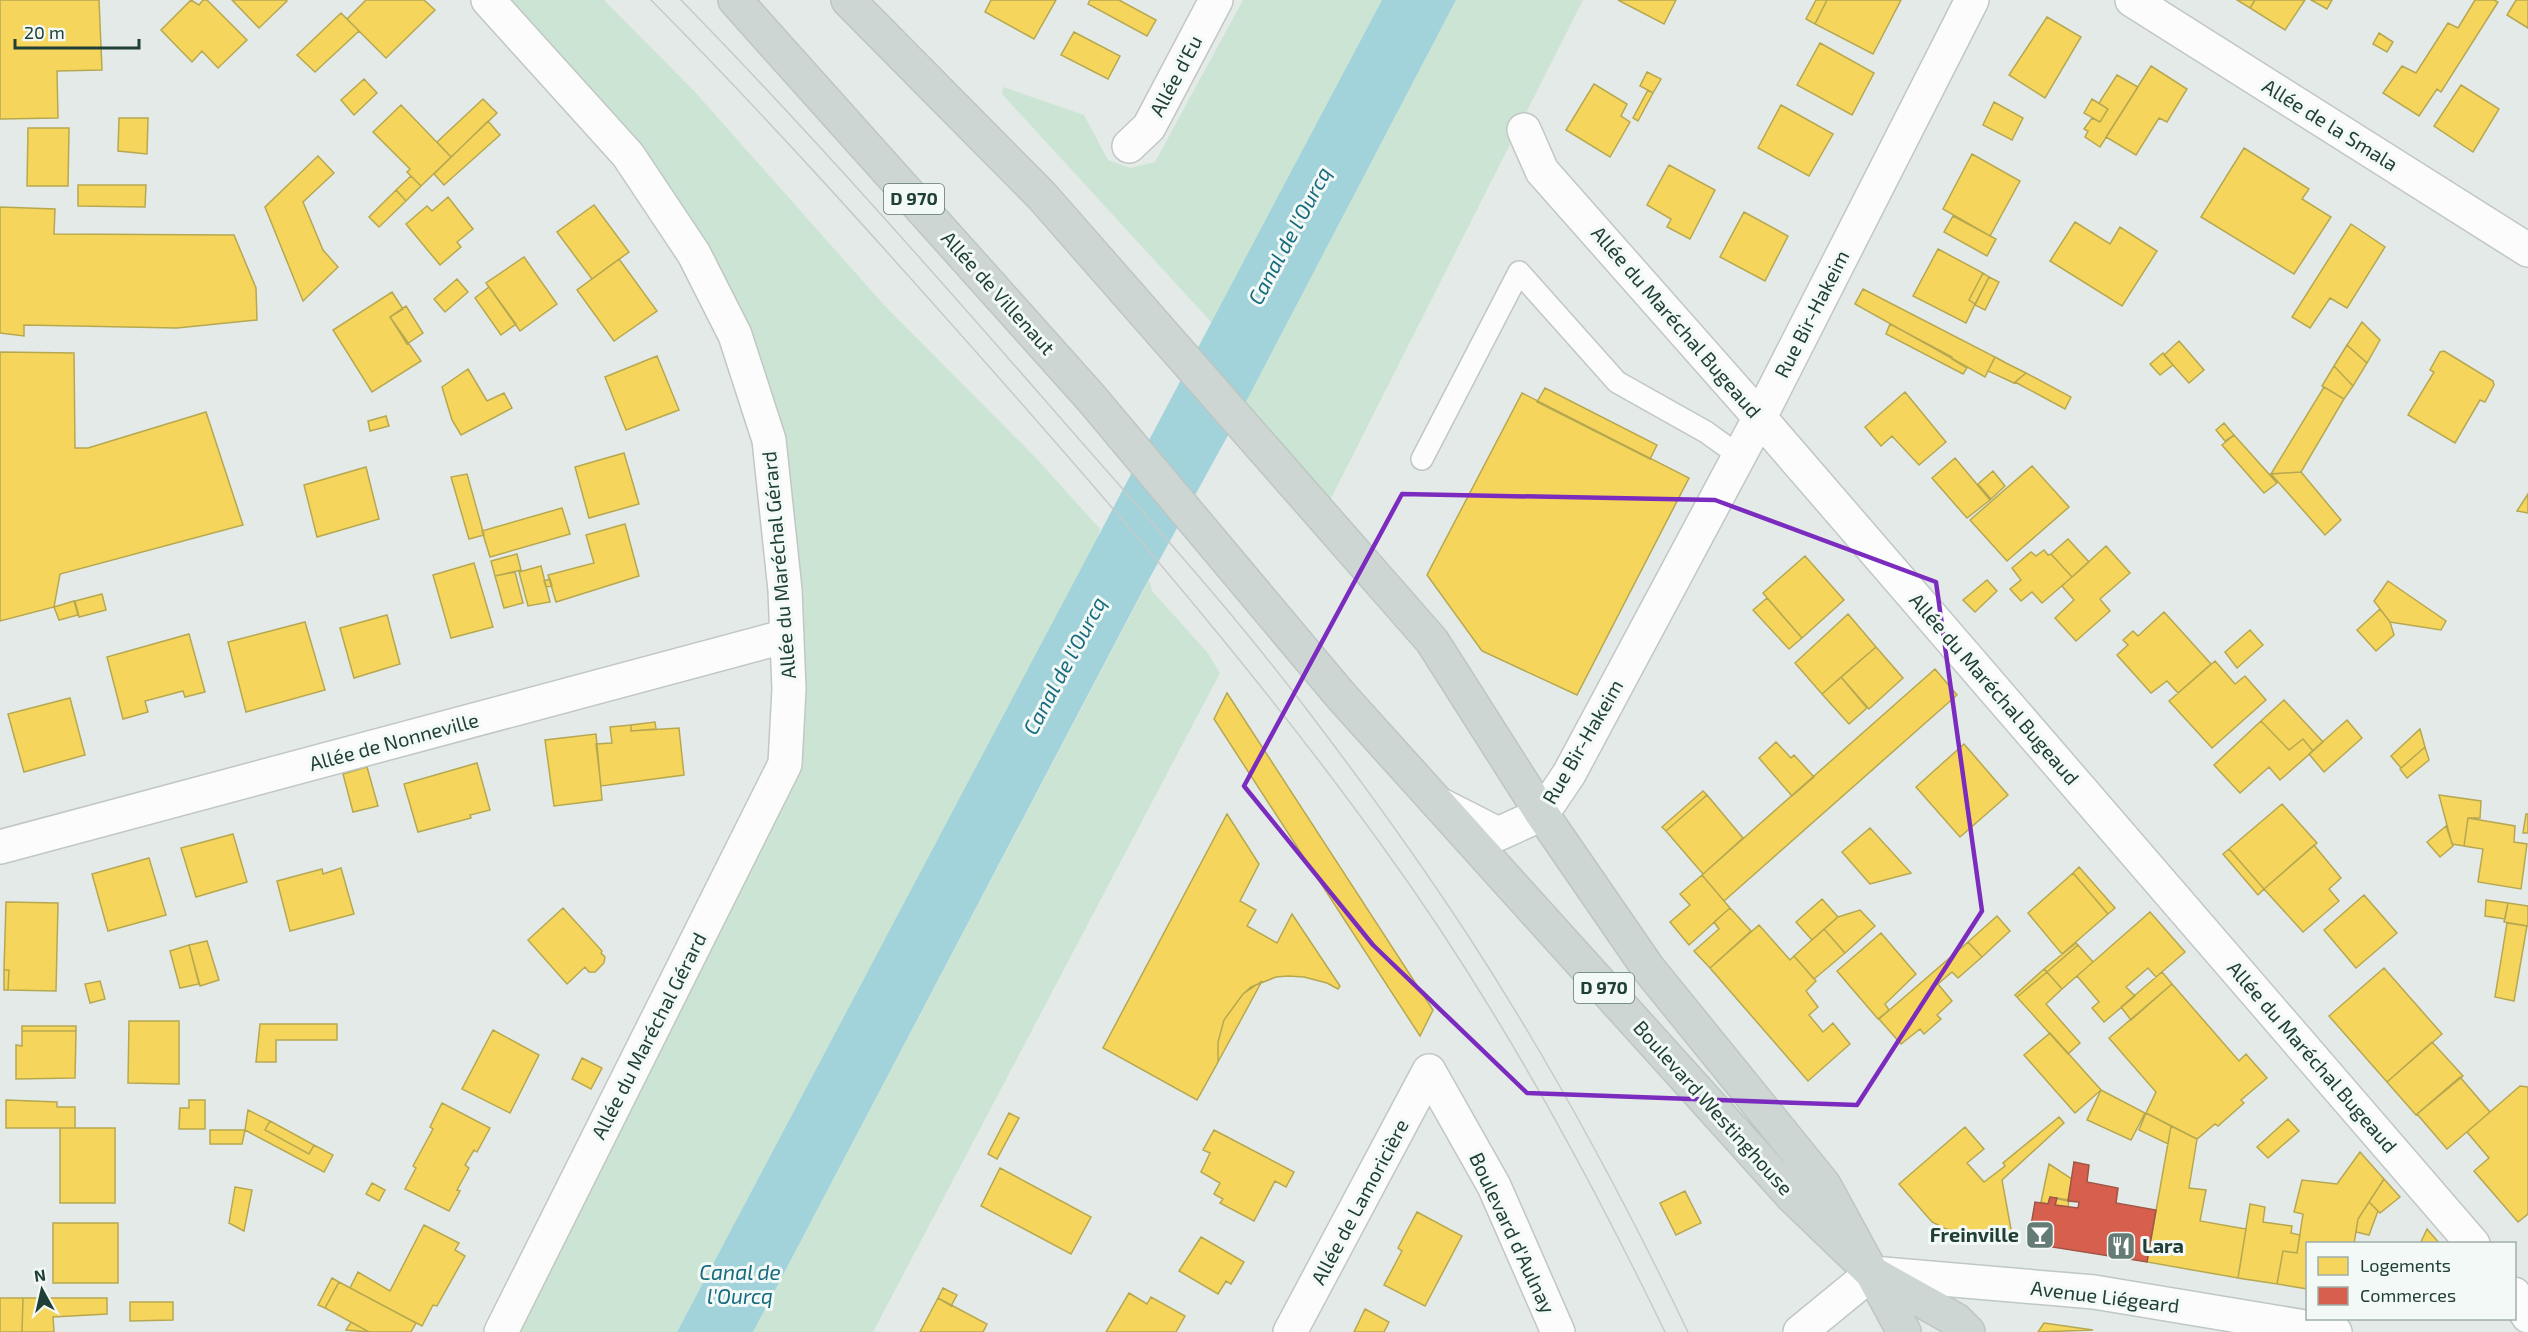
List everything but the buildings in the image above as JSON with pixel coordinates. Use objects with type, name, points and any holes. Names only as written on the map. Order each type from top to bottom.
[{"type":"main road","name":"Allée de Villenaut","points":[[735,0],[1092,399],[1342,697]]},
{"type":"main road","name":"Boulevard Westinghouse","points":[[848,0],[1042,196],[1432,641],[1542,814],[1648,968],[1824,1185],[1904,1332]]},
{"type":"main road","name":"Boulevard Westinghouse","points":[[1342,697],[1803,1207],[1872,1273],[1956,1320],[1968,1332]]},
{"type":"street","name":"Allée du Maréchal Gérard","points":[[488,0],[628,155],[694,254],[735,335],[769,440],[785,590],[789,689],[785,764],[501,1332]]},
{"type":"street","name":"Allée d'Eu","points":[[1128,146],[1149,126],[1216,0]]},
{"type":"street","name":"Rue Bir-Hakeim","points":[[1542,814],[1569,774],[1760,417],[1972,0]]},
{"type":"street","name":"Allée de la Smala","points":[[2132,0],[2528,250]]},
{"type":"street","name":"Allée du Maréchal Bugeaud","points":[[1524,130],[1542,171],[1760,417],[2471,1242]]},
{"type":"street","name":"Allée de Nonneville","points":[[0,847],[787,636]]},
{"type":"street","points":[[1439,805],[1498,834],[1542,814]]},
{"type":"street","name":"Allée de Lamoricière","points":[[1290,1332],[1429,1071]]},
{"type":"street","name":"Boulevard d'Aulnay","points":[[1429,1071],[1494,1186],[1558,1332]]},
{"type":"street","points":[[1800,1332],[1872,1273]]},
{"type":"street","name":"Avenue Liégeard","points":[[1872,1273],[2094,1292],[2335,1332]]},
{"type":"street","points":[[2516,1296],[2528,1316]]},
{"type":"lane","points":[[1422,459],[1519,272],[1617,382],[1706,432],[1738,455]]},
{"type":"highlighted area","points":[[1402,494],[1715,500],[1936,582],[1982,911],[1857,1105],[1527,1093],[1373,945],[1244,786]]},
{"type":"green space","points":[[488,0],[604,0],[694,91],[884,305],[1036,458],[1100,529],[1098,538],[677,1332],[501,1332],[785,764],[769,440],[694,254]]},
{"type":"green space","points":[[1243,0],[1382,0],[1212,323],[1002,94],[1003,87],[1084,115],[1108,160],[1130,168],[1155,162]]},
{"type":"green space","points":[[1456,0],[1583,0],[1322,516],[1238,417]]},
{"type":"green space","points":[[1149,580],[1152,591],[1207,652],[1220,673],[873,1332],[753,1332]]},
{"type":"water","name":"Canal de l'Ourcq","points":[[1382,0],[1456,0],[1238,417],[1143,590],[753,1332],[677,1332]]},
{"type":"tram line","points":[[651,0],[828,187],[1049,435],[1196,606],[1290,723],[1421,901],[1497,1020],[1568,1143],[1665,1332]]},
{"type":"tram line","points":[[681,0],[820,147],[955,298],[1214,594],[1311,715],[1410,850],[1498,982],[1584,1129],[1688,1332]]},
{"type":"place","name":"Freinville","points":[[2040,1235]]},
{"type":"place","name":"Lara","points":[[2121,1246]]}]
